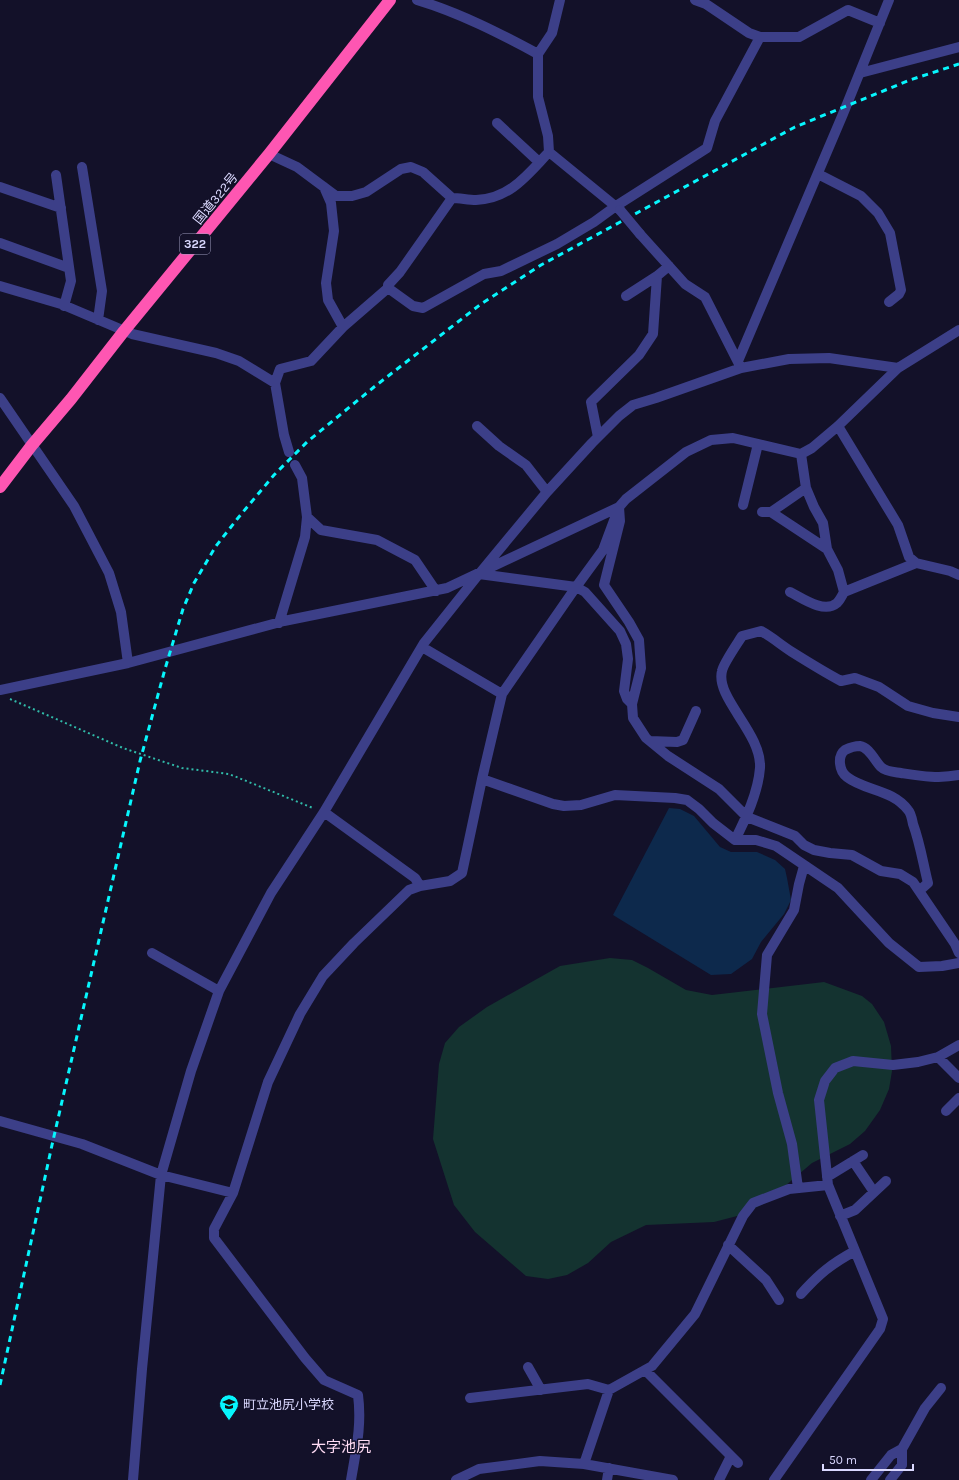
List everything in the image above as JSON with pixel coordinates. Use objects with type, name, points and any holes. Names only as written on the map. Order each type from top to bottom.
[{"type":"highway","name":"国道322号","points":[[0,487],[124,331],[269,154],[390,0]]},
{"type":"street","points":[[417,0],[441,7],[491,29],[538,54]]},
{"type":"street","points":[[560,0],[552,33],[538,54],[538,97],[548,136],[549,152],[618,208],[685,284],[705,298],[740,364]]},
{"type":"street","points":[[696,0],[706,4],[749,33],[760,37],[799,37],[848,10],[880,23]]},
{"type":"street","points":[[740,364],[889,0]]},
{"type":"street","points":[[388,288],[413,306],[423,308],[484,274],[501,271],[557,244],[618,208],[707,148],[715,121],[760,37]]},
{"type":"street","points":[[860,73],[959,47]]},
{"type":"street","points":[[496,123],[539,162]]},
{"type":"street","points":[[269,154],[298,167],[336,196],[352,196],[366,192],[401,169],[411,167],[422,172],[452,198],[477,200],[492,198],[517,185],[549,152]]},
{"type":"street","points":[[82,167],[102,291],[98,320]]},
{"type":"street","points":[[818,174],[861,196],[878,213],[890,233],[901,290],[899,294],[889,302]]},
{"type":"street","points":[[56,175],[71,281],[64,306]]},
{"type":"street","points":[[323,185],[331,203],[334,230],[326,283],[328,300],[343,327]]},
{"type":"street","points":[[0,187],[61,208]]},
{"type":"street","points":[[289,452],[284,435],[275,383],[280,369],[311,361],[343,327],[388,288],[388,285],[400,272],[452,198]]},
{"type":"street","points":[[0,243],[69,268]]},
{"type":"street","points":[[626,296],[657,276],[669,266]]},
{"type":"street","points":[[598,437],[591,402],[639,354],[653,334],[657,276]]},
{"type":"street","points":[[0,286],[64,306],[132,334],[216,353],[239,361],[275,383]]},
{"type":"street","points":[[351,1480],[358,1440],[360,1413],[358,1395],[324,1380],[305,1358],[214,1238],[214,1229],[233,1193],[268,1082],[300,1014],[323,976],[409,890],[420,886],[450,881],[462,873],[502,694],[603,550],[619,507],[626,499],[686,452],[711,440],[733,438],[801,454],[812,448],[838,426],[898,368],[959,330]]},
{"type":"street","points":[[133,1480],[142,1369],[161,1176],[191,1071],[218,990],[271,893],[324,812],[422,647],[479,574],[547,492],[598,437],[619,416],[633,405],[656,398],[740,364],[789,359],[829,358],[898,368]]},
{"type":"street","points":[[0,398],[74,506],[109,573],[121,612],[128,663]]},
{"type":"street","points":[[477,426],[499,446],[526,465],[547,492]]},
{"type":"street","points":[[838,426],[898,525],[909,557],[916,563],[950,571],[959,575]]},
{"type":"street","points":[[743,505],[758,444]]},
{"type":"street","points":[[801,454],[806,488],[823,523],[827,549],[838,570],[844,592]]},
{"type":"street","points":[[279,623],[305,537],[307,517],[302,478],[295,465]]},
{"type":"street","points":[[806,488],[767,512],[827,549]]},
{"type":"street","points":[[3,694],[279,623],[447,588],[619,507]]},
{"type":"street","points":[[619,507],[620,521],[604,585],[629,622],[639,640],[641,668],[632,704],[633,718],[646,738],[668,756],[719,789],[747,817],[795,836],[804,845],[814,850],[852,855],[881,871],[900,874],[912,882],[955,944],[959,953]]},
{"type":"street","points":[[307,517],[321,530],[377,540],[415,560],[436,591]]},
{"type":"street","points":[[790,592],[816,605],[826,607],[839,602],[844,592],[916,563]]},
{"type":"street","points":[[479,574],[576,587],[585,592],[620,631],[626,644],[628,659],[624,691],[627,699],[632,704]]},
{"type":"street","points":[[735,840],[747,817],[760,767],[754,742],[741,718],[727,697],[722,683],[722,670],[742,636],[761,631],[840,681],[855,678],[879,687],[908,706],[933,713],[959,717]]},
{"type":"street","points":[[422,647],[502,694]]},
{"type":"street","points":[[650,741],[677,742],[682,740],[696,711]]},
{"type":"street","points":[[919,891],[928,883],[920,846],[909,811],[898,800],[879,790],[860,784],[846,776],[840,768],[840,759],[844,751],[860,746],[866,749],[882,768],[890,771],[935,777],[959,775]]},
{"type":"street","points":[[482,779],[553,804],[564,806],[581,805],[615,795],[687,800],[735,840],[756,840],[776,846],[838,888],[889,944],[918,967],[942,966],[959,963]]},
{"type":"street","points":[[324,812],[415,878],[420,886]]},
{"type":"street","points":[[798,1188],[792,1144],[778,1093],[762,1014],[767,955],[794,910],[798,884],[804,866]]},
{"type":"street","points":[[152,953],[218,990]]},
{"type":"street","points":[[774,1480],[880,1329],[883,1319],[827,1181],[819,1100],[825,1082],[835,1068],[853,1061],[893,1066],[938,1057],[959,1045]]},
{"type":"street","points":[[938,1057],[959,1078]]},
{"type":"street","points":[[946,1111],[959,1098]]},
{"type":"street","points":[[0,1121],[82,1144],[161,1176],[233,1193]]},
{"type":"street","points":[[584,1464],[609,1390],[652,1366],[695,1314],[743,1216],[753,1203],[789,1189],[827,1181],[863,1155]]},
{"type":"street","points":[[854,1161],[874,1192]]},
{"type":"street","points":[[840,1216],[855,1210],[886,1181]]},
{"type":"street","points":[[728,1245],[766,1280],[778,1300]]},
{"type":"street","points":[[801,1294],[817,1276],[837,1261],[855,1251]]},
{"type":"street","points":[[528,1367],[541,1390]]},
{"type":"street","points":[[645,1370],[734,1459],[719,1480]]},
{"type":"street","points":[[470,1398],[588,1384],[609,1390]]},
{"type":"street","points":[[890,1480],[902,1464],[902,1449],[925,1408],[941,1388]]},
{"type":"street","points":[[871,1480],[891,1455],[902,1449]]},
{"type":"street","points":[[456,1480],[479,1469],[540,1461],[584,1464],[673,1480]]},
{"type":"street","points":[[607,1480],[609,1468]]},
{"type":"path","points":[[3,694],[123,748],[182,768],[229,774],[324,812]]},
{"type":"green space","points":[[610,958],[632,960],[686,990],[712,995],[824,982],[862,996],[872,1004],[884,1022],[891,1046],[892,1071],[889,1089],[880,1110],[865,1131],[850,1144],[812,1163],[765,1203],[741,1215],[714,1222],[646,1225],[611,1242],[588,1263],[567,1275],[548,1279],[526,1276],[475,1232],[454,1205],[433,1139],[439,1064],[445,1043],[459,1027],[487,1007],[560,966]]},
{"type":"water","points":[[669,808],[680,809],[694,816],[720,847],[731,852],[757,852],[775,860],[785,869],[791,900],[784,914],[761,942],[752,959],[731,974],[711,975],[613,915]]},
{"type":"railway","points":[[0,1385],[52,1145],[140,761],[183,609],[194,583],[216,546],[274,475],[307,442],[374,387],[481,304],[541,265],[795,127],[910,80],[959,64]]},
{"type":"place","name":"町立池尻小学校","points":[[229,1421]]},
{"type":"district","name":"大字池尻","points":[[341,1447]]}]
